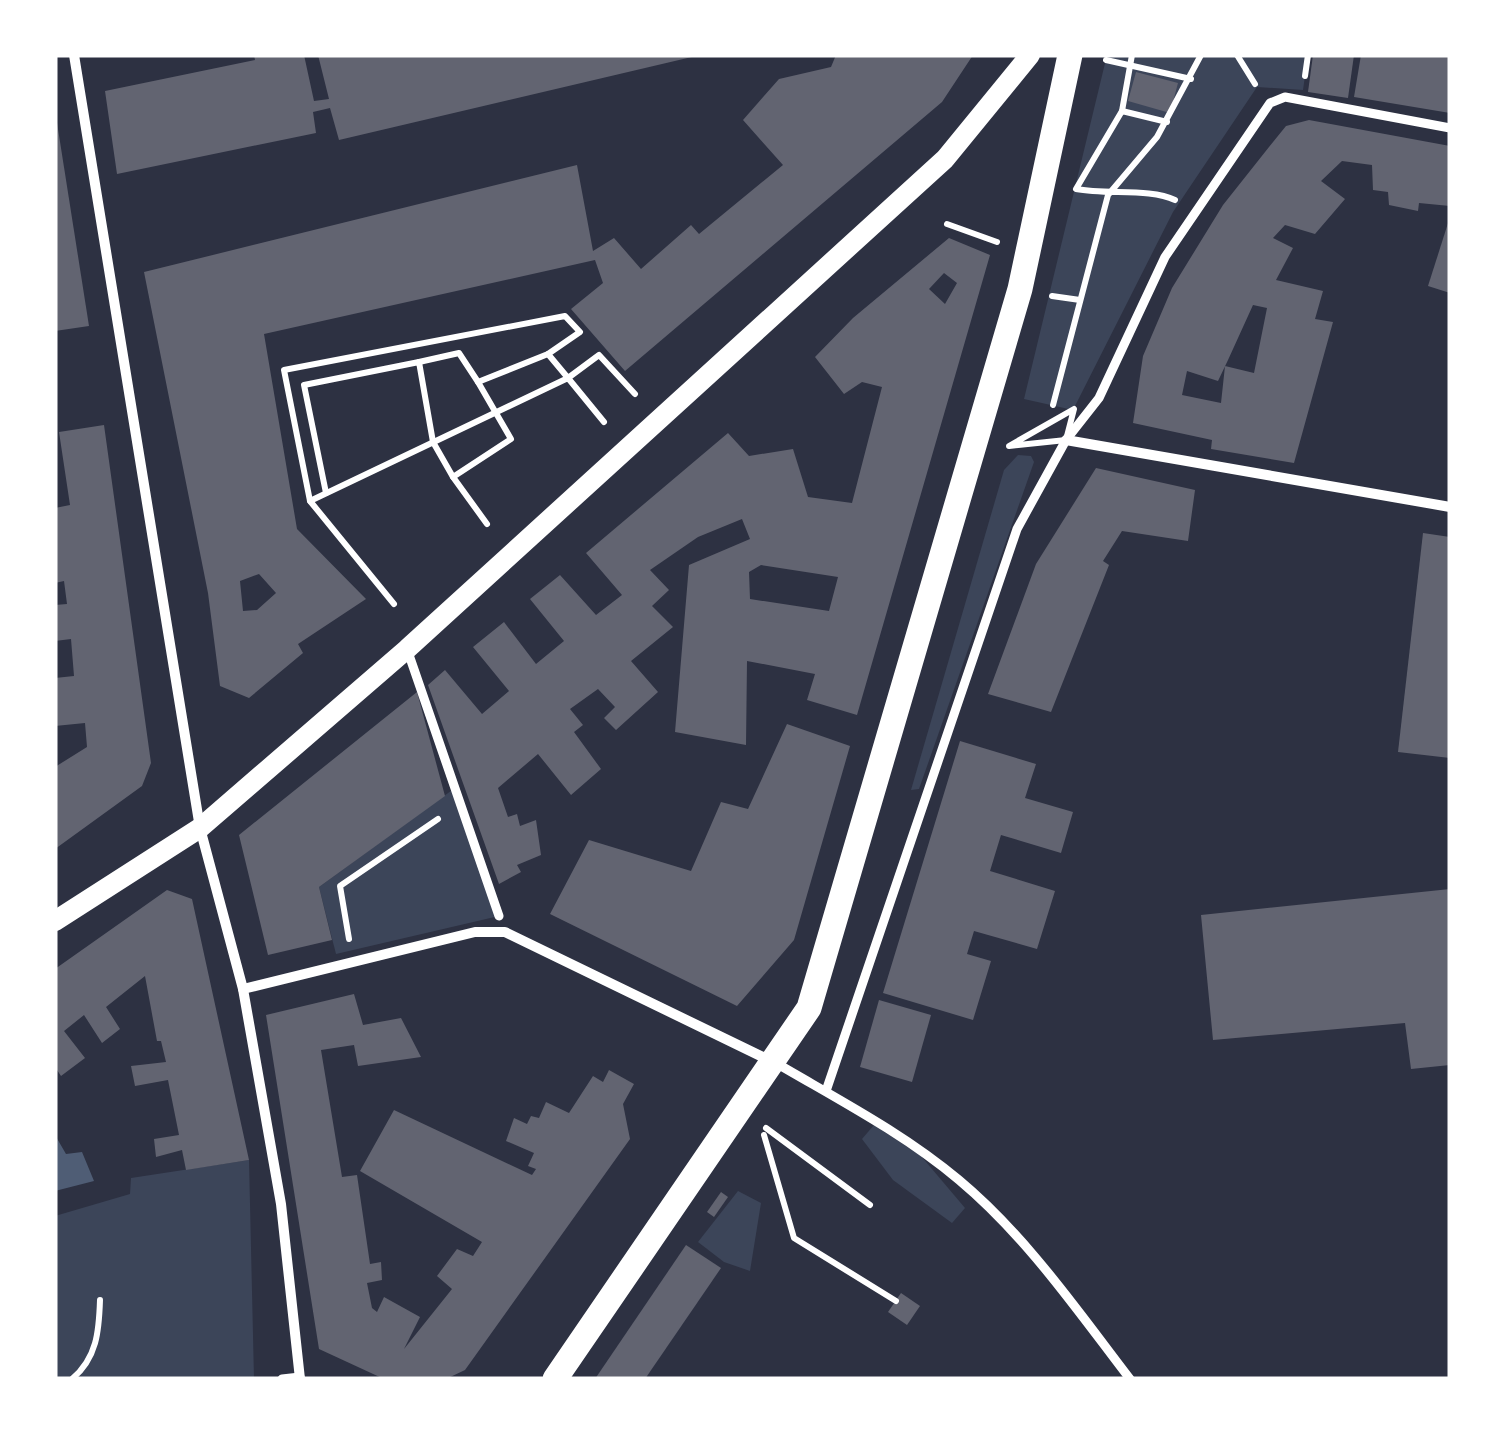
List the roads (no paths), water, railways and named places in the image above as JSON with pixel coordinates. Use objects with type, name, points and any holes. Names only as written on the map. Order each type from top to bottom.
[{"type":"main road","points":[[55,921],[200,828],[407,649],[945,159],[1030,55]]},
{"type":"main road","points":[[556,1379],[809,1008],[982,423],[1041,200],[1070,55]]},
{"type":"street","points":[[74,55],[200,828],[244,989],[281,1204],[301,1378],[282,1379]]},
{"type":"street","points":[[826,1091],[1017,529],[1066,440],[1100,398],[1166,257],[1270,103],[1285,96],[1450,128]]},
{"type":"street","points":[[1066,440],[1450,507]]},
{"type":"street","points":[[407,649],[500,916]]},
{"type":"street","points":[[244,989],[475,932],[505,932],[774,1062],[905,1138],[960,1180],[1065,1293],[1130,1379]]}]
